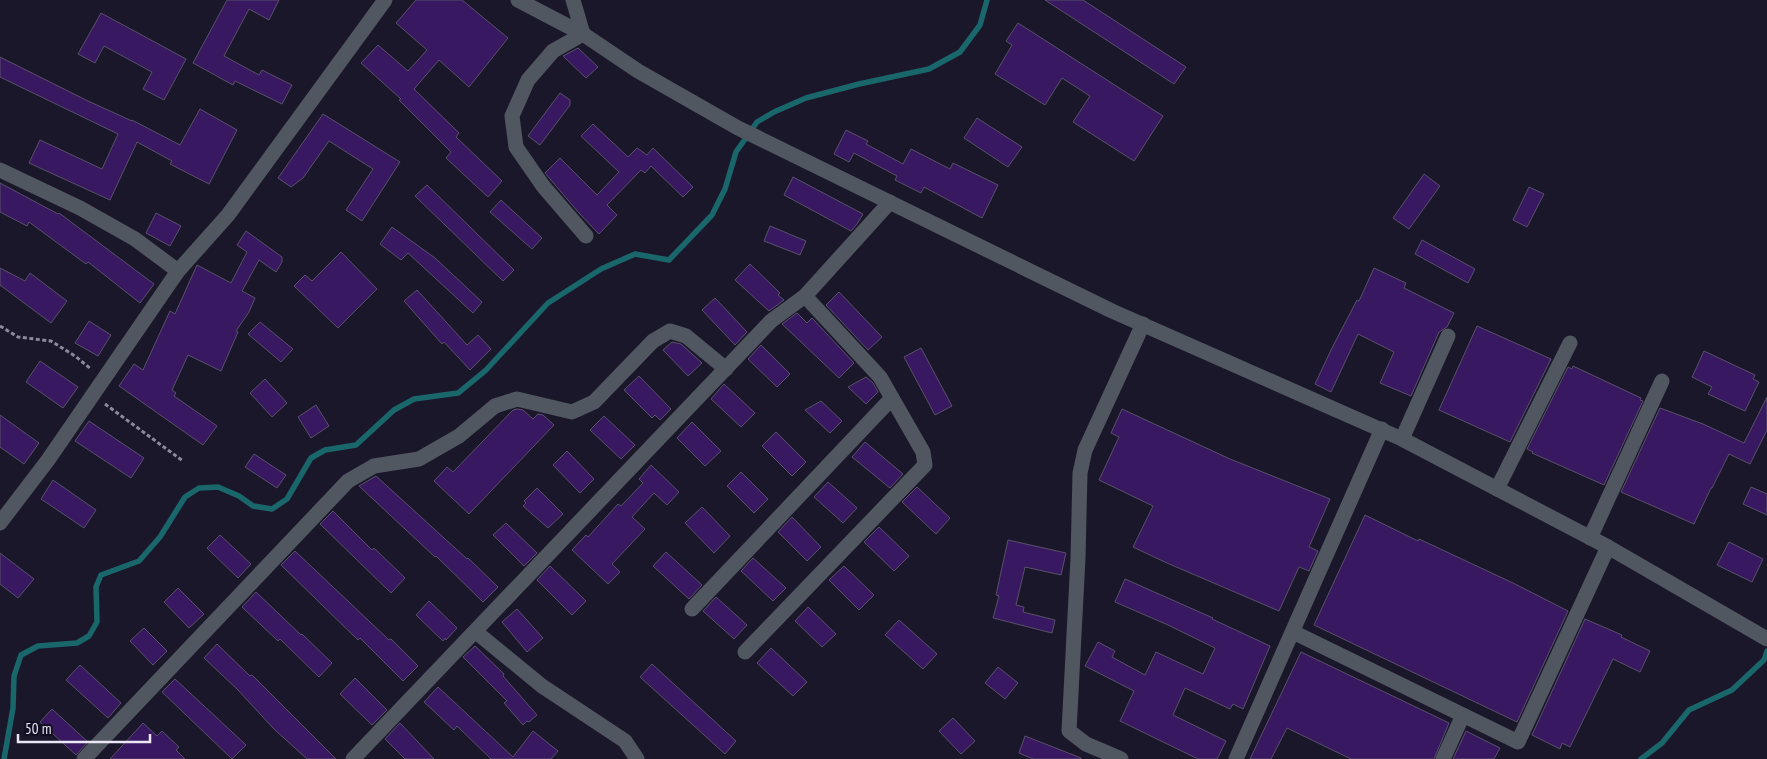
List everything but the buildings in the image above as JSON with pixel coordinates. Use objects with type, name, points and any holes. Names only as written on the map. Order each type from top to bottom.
[{"type":"street","points":[[0,523],[48,460],[178,271],[228,215],[385,0]]},
{"type":"street","points":[[518,0],[583,34],[638,71],[738,128],[1137,322],[1382,429],[1608,546],[1765,638]]},
{"type":"street","points":[[574,0],[583,34]]},
{"type":"street","points":[[583,34],[553,51],[528,80],[512,116],[516,147],[543,186],[586,236]]},
{"type":"street","points":[[0,170],[80,208],[135,239],[178,271]]},
{"type":"street","points":[[353,759],[771,321],[805,296],[890,202]]},
{"type":"street","points":[[745,652],[924,466],[923,452],[880,377],[805,296]]},
{"type":"street","points":[[1120,759],[1086,744],[1069,731],[1078,558],[1080,473],[1085,450],[1137,322]]},
{"type":"street","points":[[84,759],[348,481],[374,466],[419,459],[459,436],[495,406],[517,399],[572,412],[594,402],[652,341],[670,331],[686,336],[726,370]]},
{"type":"street","points":[[1402,439],[1448,336]]},
{"type":"street","points":[[1497,489],[1570,343]]},
{"type":"street","points":[[1590,538],[1662,382]]},
{"type":"street","points":[[692,609],[892,398]]},
{"type":"street","points":[[1236,759],[1382,429]]},
{"type":"street","points":[[1293,632],[1518,742],[1608,546]]},
{"type":"street","points":[[476,632],[542,686],[625,741],[637,759]]},
{"type":"street","points":[[1443,759],[1463,715]]},
{"type":"path","points":[[0,326],[18,337],[51,340],[75,356],[103,379]]},
{"type":"path","points":[[92,395],[183,461]]},
{"type":"waterway","points":[[4,759],[13,708],[14,676],[21,655],[38,646],[77,643],[89,636],[97,622],[96,587],[101,575],[139,561],[160,537],[185,497],[199,488],[218,487],[239,496],[253,506],[272,509],[287,499],[311,458],[325,450],[356,445],[394,410],[414,399],[458,393],[486,370],[548,303],[601,269],[635,254],[669,260],[712,215],[725,189],[736,152],[757,122],[774,112],[806,98],[929,69],[960,52],[980,25],[987,0]]},
{"type":"waterway","points":[[1641,759],[1662,743],[1689,710],[1732,690],[1764,660],[1767,651]]}]
